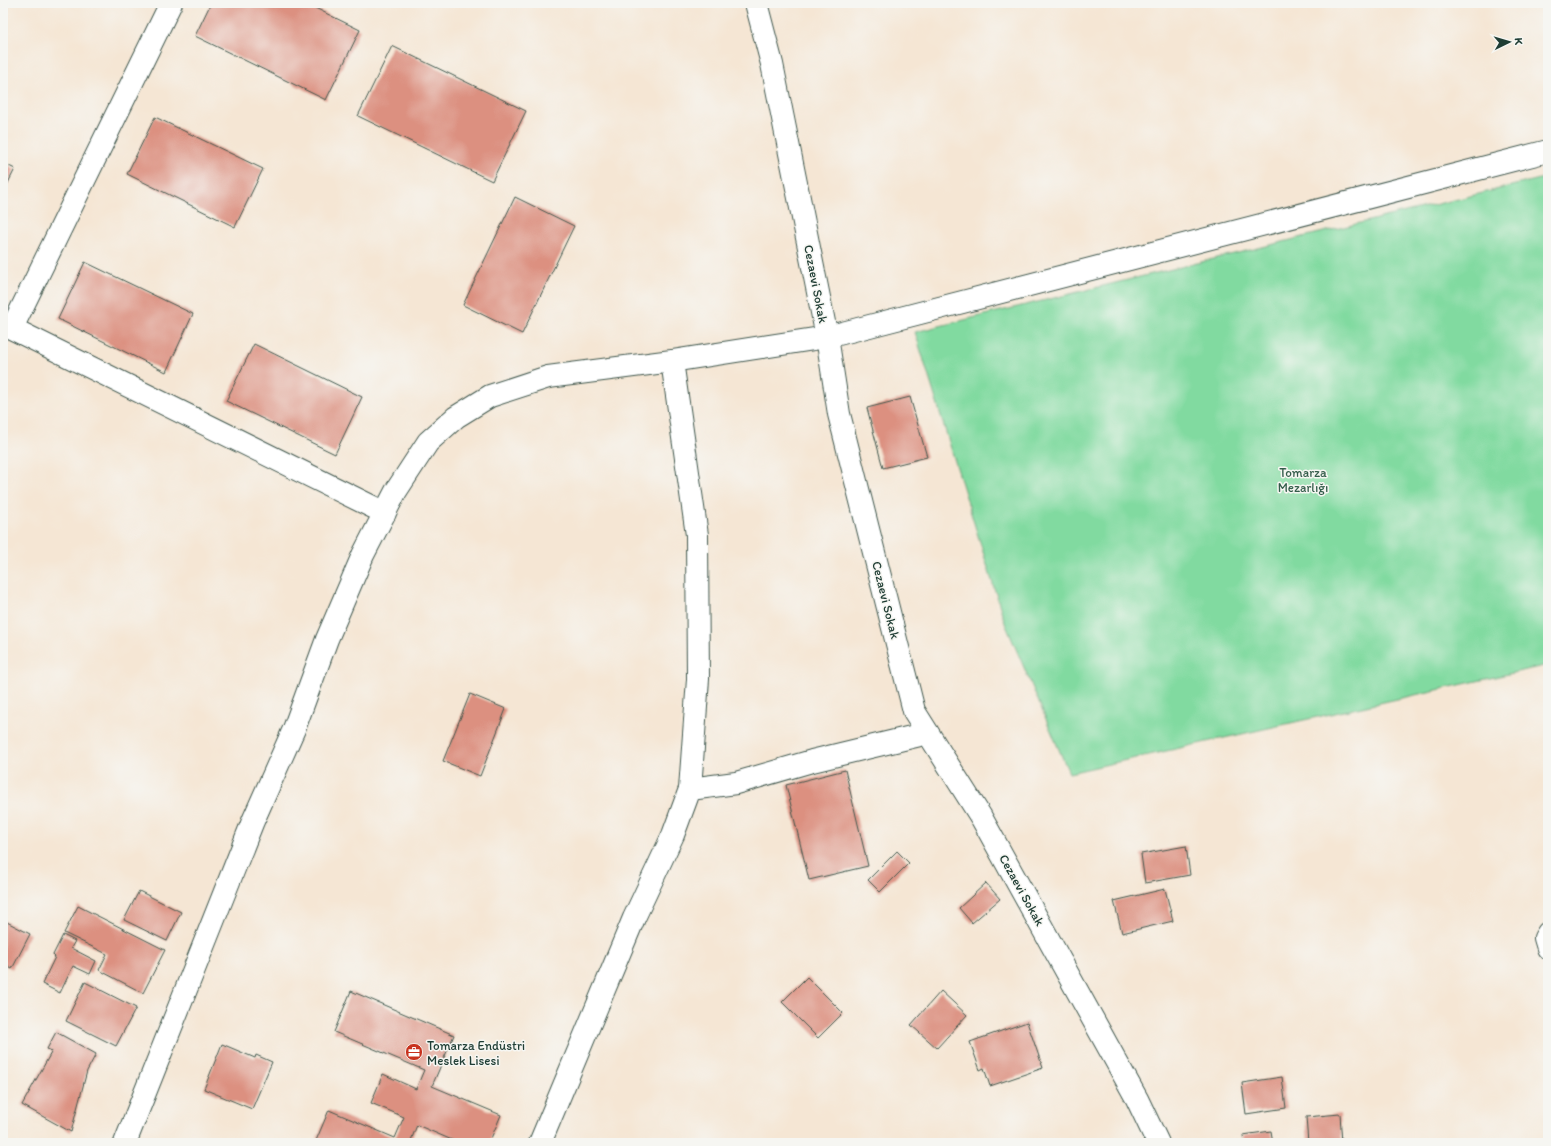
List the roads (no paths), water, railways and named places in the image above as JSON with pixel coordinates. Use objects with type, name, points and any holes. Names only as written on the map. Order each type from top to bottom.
[{"type":"street","points":[[172,3],[8,326],[385,513]]},
{"type":"street","name":"Cezaevi Sokak","points":[[756,3],[772,64],[827,337],[839,414],[914,711],[981,817],[1137,1099],[1158,1143]]},
{"type":"street","points":[[124,1143],[253,821],[294,729],[327,639],[363,555],[396,491],[428,442],[456,417],[490,396],[548,378],[672,361],[827,337],[1548,151]]},
{"type":"street","points":[[540,1143],[634,918],[673,835],[690,789],[698,679],[697,535],[672,361]]},
{"type":"street","points":[[690,789],[736,783],[812,761],[928,733]]},
{"type":"place","name":"Tomarza Endüstri Meslek Lisesi","points":[[414,1052]]},
{"type":"park label","name":"Tomarza Mezarlığı","points":[[1303,480]]}]
